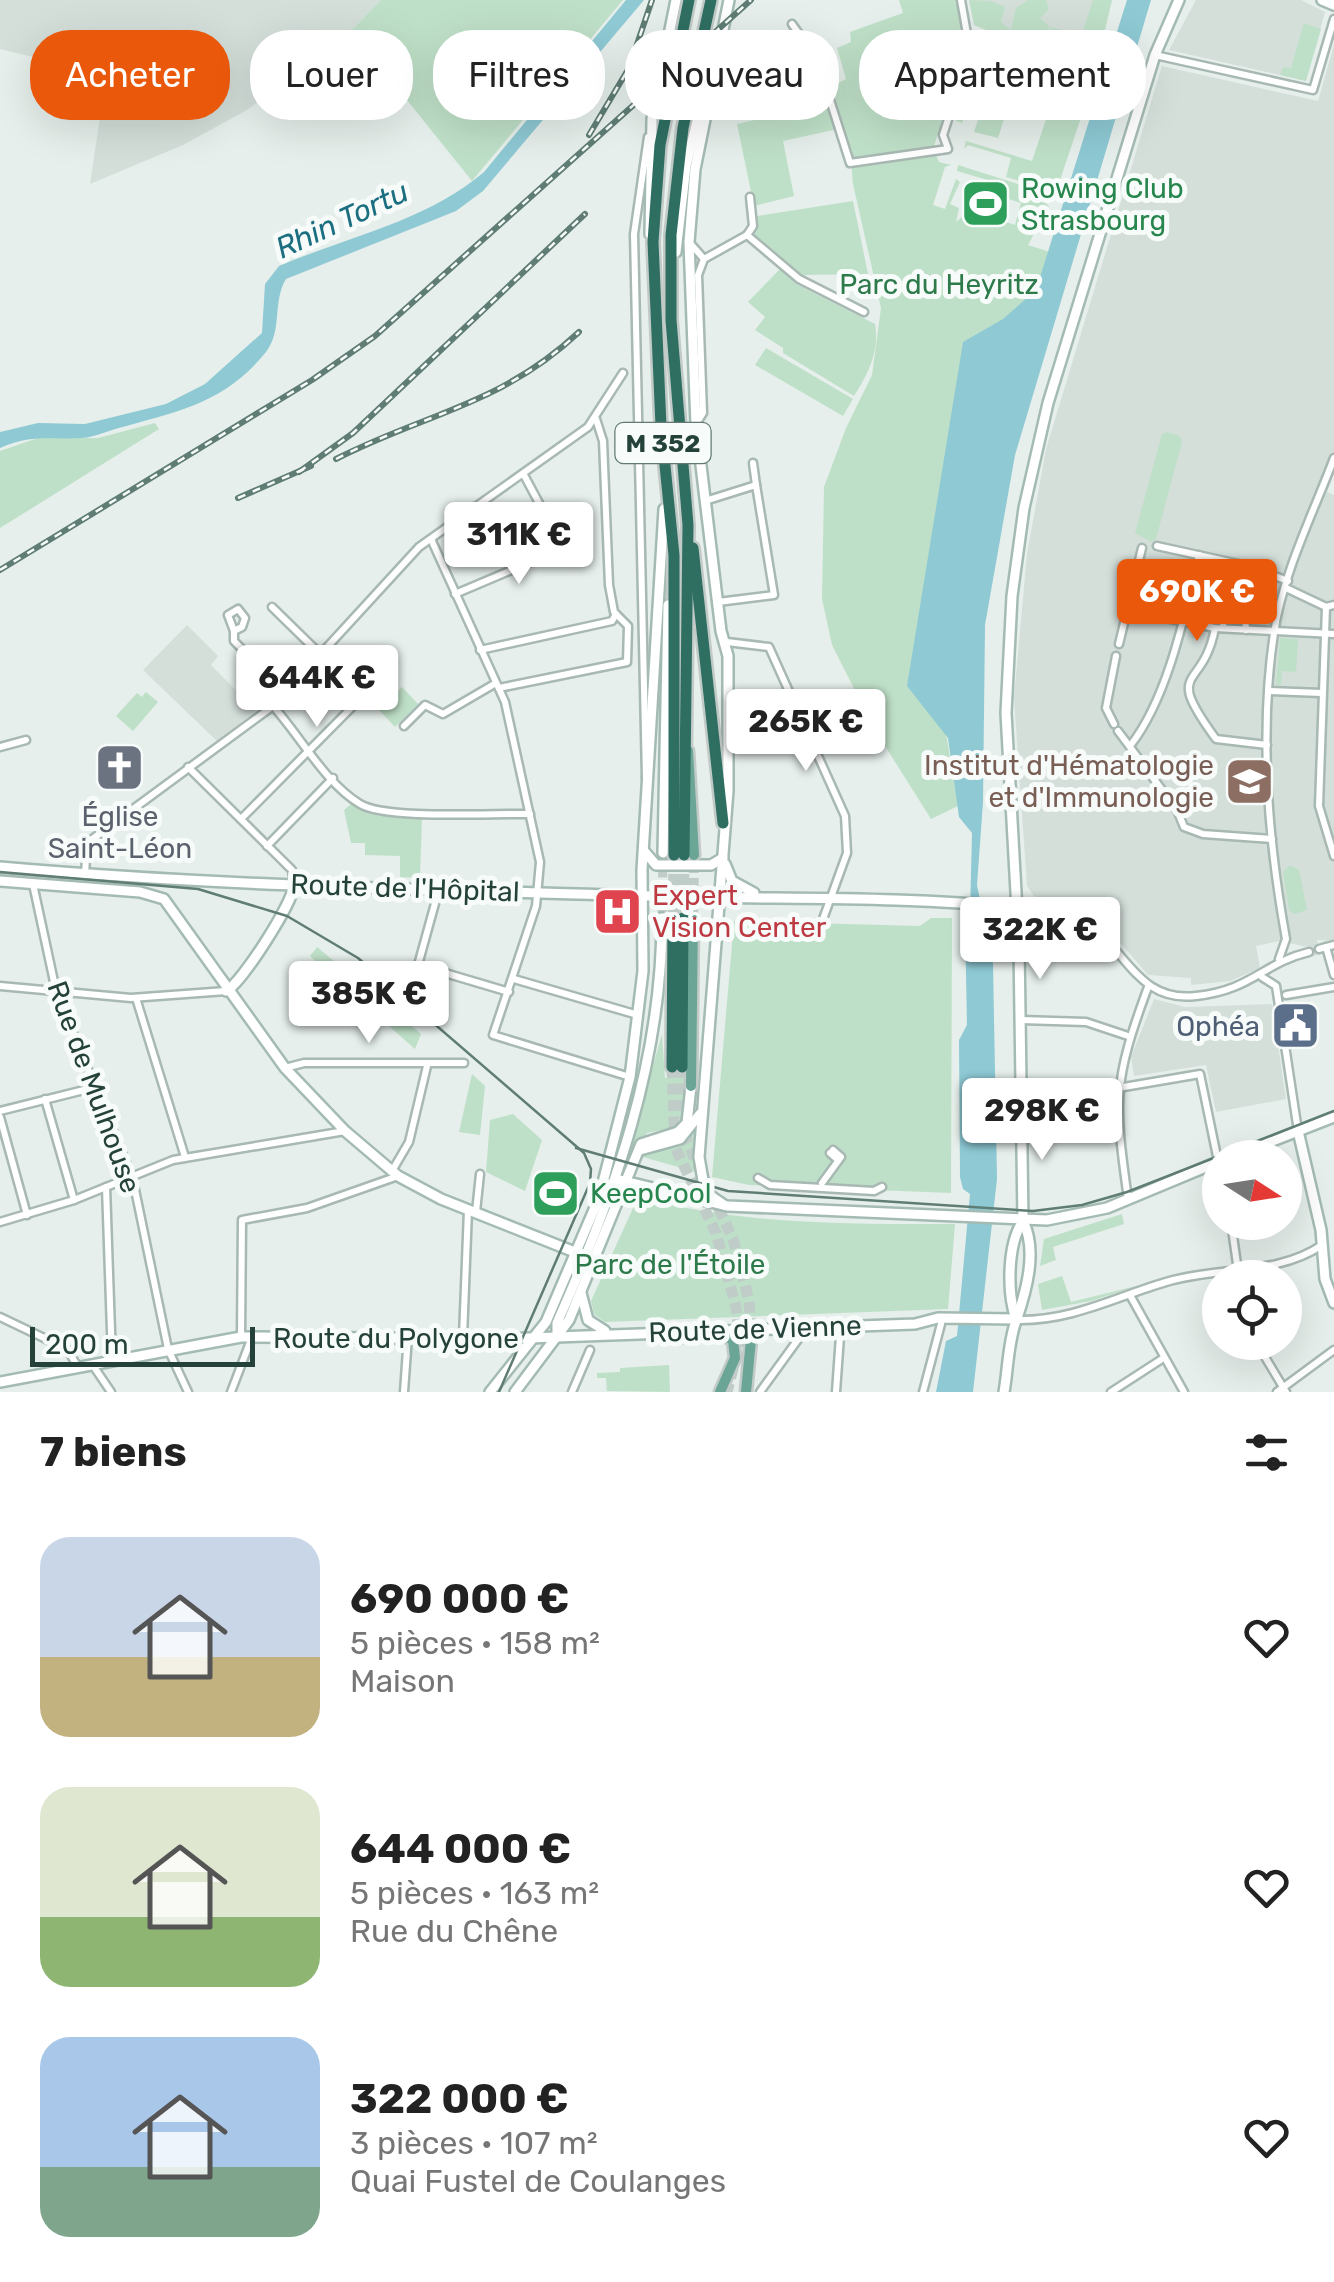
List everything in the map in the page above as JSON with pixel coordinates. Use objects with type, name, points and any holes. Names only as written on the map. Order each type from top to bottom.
[{"type":"highway","name":"M 352","points":[[679,854],[673,543],[655,301],[657,169],[689,0]]},
{"type":"highway","name":"M 352","points":[[679,854],[688,751],[688,525],[670,287],[676,175],[711,0]]},
{"type":"highway","points":[[688,525],[697,562],[724,824]]},
{"type":"highway","points":[[677,1067],[678,918]]},
{"type":"main road","points":[[670,30],[676,0]]},
{"type":"main road","points":[[721,30],[728,0]]},
{"type":"main road","points":[[1004,1392],[1016,1320],[1025,1301],[1030,1235],[1023,1221],[1021,1020],[1006,714],[1008,626],[1033,465],[1155,55],[1179,0]]},
{"type":"main road","points":[[1322,0],[1334,5]]},
{"type":"main road","points":[[652,120],[650,235],[669,569],[679,854]]},
{"type":"main road","points":[[670,287],[686,166],[698,120]]},
{"type":"main road","points":[[703,120],[689,242],[696,424],[720,631],[727,642],[728,791],[702,1109],[700,1179],[705,1192],[724,1205]]},
{"type":"main road","points":[[650,235],[657,169]]},
{"type":"main road","points":[[613,1334],[588,1320],[581,1290],[582,1260],[630,1078],[640,1016],[644,850],[664,509]]},
{"type":"main road","points":[[644,850],[656,865],[711,864],[722,858]]},
{"type":"main road","points":[[722,858],[732,881],[757,895]]},
{"type":"main road","name":"Route de l'Hôpital","points":[[0,867],[168,880],[719,896]]},
{"type":"main road","points":[[0,881],[158,896],[172,907],[226,992],[285,1068],[345,1131],[395,1174],[582,1260]]},
{"type":"main road","points":[[226,992],[235,985],[267,936],[294,885]]},
{"type":"main road","points":[[719,896],[1017,908]]},
{"type":"main road","points":[[557,1337],[557,1323],[582,1260],[638,1151],[645,1140],[678,1132],[687,1124],[691,1086],[678,918]]},
{"type":"main road","points":[[621,1180],[678,918]]},
{"type":"main road","points":[[638,1151],[680,1139],[695,1126],[702,1109]]},
{"type":"main road","points":[[1277,1140],[1334,1117]]},
{"type":"main road","points":[[1298,1131],[1321,1230],[1324,1279],[1334,1303]]},
{"type":"main road","points":[[604,1182],[621,1180],[724,1205],[1023,1221],[1064,1218],[1202,1171]]},
{"type":"main road","points":[[1016,1320],[1010,1300],[1012,1266],[1016,1232],[1023,1221]]},
{"type":"main road","points":[[490,1392],[534,1338],[582,1260]]},
{"type":"main road","points":[[515,1392],[557,1337],[581,1290]]},
{"type":"main road","name":"Route de Vienne","points":[[557,1337],[952,1318],[1016,1320]]},
{"type":"main road","points":[[746,1392],[752,1329]]},
{"type":"main road","points":[[678,1331],[684,1337],[724,1336],[733,1340],[735,1358],[720,1392]]},
{"type":"main road","name":"Route du Polygone","points":[[0,1382],[247,1337],[557,1337]]},
{"type":"street","points":[[792,24],[817,59],[850,164],[948,149],[943,135],[970,51],[960,0]]},
{"type":"street","points":[[1155,55],[1313,90],[1334,19]]},
{"type":"street","points":[[648,784],[642,759],[634,234],[652,120]]},
{"type":"street","points":[[696,424],[703,413],[697,282],[704,259],[747,236],[753,226],[750,197]]},
{"type":"street","points":[[747,236],[799,279],[864,312]]},
{"type":"street","points":[[689,242],[704,259]]},
{"type":"street","points":[[85,874],[87,843],[262,716],[418,547],[596,419],[623,374]]},
{"type":"street","points":[[404,726],[425,705],[442,714],[497,685],[627,662],[626,621],[616,614],[608,585],[603,441],[596,419]]},
{"type":"street","points":[[1017,908],[1067,914],[1083,922],[1148,987],[1171,996],[1236,990],[1262,977],[1280,959],[1286,939],[1272,839],[1267,745],[1274,631],[1287,584],[1334,458]]},
{"type":"street","points":[[718,602],[774,595],[753,463]]},
{"type":"street","points":[[455,594],[565,547],[524,474]]},
{"type":"street","points":[[704,501],[756,485]]},
{"type":"street","points":[[431,540],[497,685],[540,862],[539,892],[494,1036],[630,1078]]},
{"type":"street","points":[[1157,546],[1200,555],[1287,584],[1330,606],[1318,755],[1323,824],[1334,856]]},
{"type":"street","points":[[1119,644],[1142,548]]},
{"type":"street","points":[[1130,746],[1144,728],[1182,623],[1200,555]]},
{"type":"street","points":[[1246,630],[1245,614],[1235,606],[1224,612],[1206,657],[1188,681],[1189,702],[1216,740],[1267,745]]},
{"type":"street","points":[[272,607],[321,655]]},
{"type":"street","points":[[1128,610],[1219,628],[1330,634]]},
{"type":"street","points":[[480,650],[612,621],[616,614]]},
{"type":"street","points":[[234,631],[234,641],[286,693]]},
{"type":"street","points":[[727,642],[769,647],[844,816],[847,853],[823,919]]},
{"type":"street","points":[[1116,656],[1106,708],[1177,810],[1184,827],[1203,834],[1272,839]]},
{"type":"street","points":[[1270,691],[1321,694]]},
{"type":"street","points":[[240,819],[362,697]]},
{"type":"street","points":[[273,706],[354,800],[376,810],[530,814]]},
{"type":"street","points":[[0,748],[26,740]]},
{"type":"street","points":[[188,767],[292,870],[294,885]]},
{"type":"street","points":[[267,846],[333,778]]},
{"type":"street","name":"Rue de Mulhouse","points":[[33,884],[56,992],[132,1175],[168,1349],[188,1392]]},
{"type":"street","points":[[439,889],[418,965],[509,992]]},
{"type":"street","points":[[1326,947],[1334,975]]},
{"type":"street","points":[[1280,959],[1309,952]]},
{"type":"street","points":[[1262,977],[1276,986],[1298,1131]]},
{"type":"street","points":[[514,979],[640,1016]]},
{"type":"street","points":[[0,986],[136,998],[226,992]]},
{"type":"street","points":[[1128,1199],[1119,1148],[1117,1092],[1128,1036],[1148,987]]},
{"type":"street","points":[[1286,995],[1334,987]]},
{"type":"street","points":[[136,998],[185,1157]]},
{"type":"street","points":[[1021,1020],[1076,1021],[1128,1036]]},
{"type":"street","points":[[285,1068],[304,1062],[427,1066],[464,1063]]},
{"type":"street","points":[[231,1392],[247,1337],[242,1220],[306,1208],[395,1174],[410,1142],[427,1066]]},
{"type":"street","points":[[1023,1106],[1200,1074],[1216,1140]]},
{"type":"street","points":[[27,1215],[0,1114],[96,1087]]},
{"type":"street","points":[[45,1099],[74,1200]]},
{"type":"street","points":[[0,1222],[74,1200],[185,1157],[345,1131]]},
{"type":"street","points":[[822,1182],[841,1157],[832,1151]]},
{"type":"street","points":[[463,1337],[472,1211],[480,1174]]},
{"type":"street","points":[[761,1181],[874,1191],[882,1186]]},
{"type":"street","points":[[106,1186],[112,1360]]},
{"type":"street","points":[[1321,1230],[1334,1227]]},
{"type":"street","points":[[1289,1260],[1323,1244]]},
{"type":"street","points":[[1016,1320],[1068,1316],[1131,1297],[1164,1282],[1202,1275]]},
{"type":"street","points":[[1131,1297],[1162,1359],[1184,1392]]},
{"type":"street","points":[[0,1317],[67,1349],[78,1367]]},
{"type":"street","points":[[923,1392],[940,1324]]},
{"type":"street","points":[[760,1392],[802,1334]]},
{"type":"street","points":[[404,1392],[408,1336]]},
{"type":"street","points":[[836,1392],[840,1336]]},
{"type":"street","points":[[572,1392],[590,1350]]},
{"type":"street","points":[[1266,1360],[1282,1391],[1334,1350]]},
{"type":"street","points":[[1111,1392],[1162,1359]]},
{"type":"street","points":[[92,1364],[93,1372],[111,1392]]},
{"type":"shaded area","points":[[0,0],[381,0],[352,30],[250,30],[250,108],[230,119],[230,30],[30,30],[30,56],[0,49]]},
{"type":"shaded area","points":[[969,0],[1112,0],[1103,30],[990,30],[974,25]]},
{"type":"shaded area","points":[[1196,0],[1301,0],[1325,12],[1306,81],[1169,50]]},
{"type":"shaded area","points":[[1334,45],[1334,474],[1327,492],[1334,495],[1334,941],[1317,940],[1320,954],[1311,957],[1308,947],[1279,941],[1256,946],[1260,968],[1230,981],[1191,985],[1191,978],[1148,975],[1093,911],[1034,896],[1027,886],[1014,698],[1027,554],[1046,449],[1162,66],[1318,101]]},
{"type":"shaded area","points":[[100,120],[229,120],[183,145],[90,184]]},
{"type":"shaded area","points":[[187,625],[218,656],[211,665],[256,711],[217,741],[143,670]]},
{"type":"shaded area","points":[[1154,999],[1185,1007],[1272,1004],[1286,1099],[1216,1112],[1206,1065],[1134,1076],[1131,1057]]},
{"type":"green space","points":[[381,0],[623,0],[598,30],[433,30],[433,120],[523,120],[472,181],[413,108],[413,30],[352,30]]},
{"type":"green space","name":"Parc du Heyritz","points":[[899,0],[956,0],[962,30],[859,30],[859,120],[942,120],[933,149],[939,162],[951,165],[945,167],[933,205],[945,209],[956,179],[960,182],[950,204],[959,208],[956,222],[970,210],[1015,225],[1021,203],[986,192],[988,187],[996,189],[998,183],[957,171],[958,165],[1046,193],[1043,201],[1049,206],[1028,245],[1050,252],[1034,293],[1003,319],[907,686],[946,733],[958,806],[931,819],[875,730],[832,645],[822,599],[824,487],[846,428],[872,375],[881,308],[839,111],[839,82],[846,79],[839,47],[851,42],[850,32],[903,13]]},
{"type":"green space","points":[[969,0],[991,1],[1005,7],[1001,22],[1011,30],[986,30],[974,25]]},
{"type":"green space","points":[[1028,0],[1046,0],[1049,9],[1040,18],[1049,26],[1048,30],[1011,30],[1016,8]]},
{"type":"green space","points":[[1093,0],[1112,0],[1105,30],[1083,30]]},
{"type":"green space","points":[[1304,23],[1321,29],[1306,81],[1280,75],[1283,67],[1291,68]]},
{"type":"green space","points":[[754,120],[835,120],[838,129],[783,141],[794,196],[754,206],[737,124]]},
{"type":"green space","points":[[978,120],[1004,120],[998,138],[974,132]]},
{"type":"green space","points":[[1046,120],[1080,120],[1056,192],[1006,177],[1011,158],[968,145],[964,149],[966,141],[1032,161]]},
{"type":"green space","points":[[853,201],[868,274],[803,275],[753,235],[757,216]]},
{"type":"green space","points":[[780,269],[796,284],[875,324],[872,362],[854,396],[783,353],[783,348],[755,330],[765,317],[748,302]]},
{"type":"green space","points":[[766,348],[853,399],[843,416],[755,365]]},
{"type":"green space","points":[[155,423],[159,429],[0,528],[0,451],[38,438],[98,438]]},
{"type":"green space","points":[[1162,434],[1180,436],[1182,442],[1156,539],[1151,542],[1135,533]]},
{"type":"green space","points":[[1280,638],[1298,639],[1296,672],[1282,671],[1281,685],[1276,685]]},
{"type":"green space","points":[[402,687],[418,704],[395,727],[379,710]]},
{"type":"green space","points":[[146,692],[158,702],[133,731],[116,716],[137,693],[142,697]]},
{"type":"green space","points":[[351,804],[379,816],[422,817],[420,878],[400,877],[400,856],[365,855],[365,843],[351,843],[344,810]]},
{"type":"green space","points":[[1290,865],[1299,870],[1307,910],[1294,914],[1289,910],[1283,872]]},
{"type":"green space","points":[[931,918],[952,918],[951,1193],[749,1185],[712,1177],[734,921],[920,926]]},
{"type":"green space","points":[[317,947],[421,1034],[415,1049],[310,956]]},
{"type":"green space","points":[[662,1034],[665,1078],[688,1078],[687,1112],[671,1128],[647,1133],[632,1154],[628,1153]]},
{"type":"green space","points":[[472,1074],[485,1086],[480,1135],[459,1132]]},
{"type":"green space","points":[[513,1114],[542,1140],[525,1191],[486,1172],[490,1120]]},
{"type":"green space","points":[[698,1125],[696,1172],[639,1156],[681,1140]]},
{"type":"green space","name":"Parc de l'Étoile","points":[[638,1197],[756,1218],[955,1224],[948,1309],[605,1322],[594,1314],[591,1301]]},
{"type":"green space","points":[[1122,1214],[1124,1224],[1053,1247],[1056,1260],[1040,1266],[1044,1239]]},
{"type":"green space","points":[[1062,1276],[1071,1302],[1140,1285],[1091,1301],[1042,1310],[1038,1284]]},
{"type":"green space","points":[[669,1365],[670,1392],[607,1391],[606,1378],[597,1378],[597,1373],[620,1372],[620,1368]]},
{"type":"water","points":[[626,0],[644,0],[605,46],[605,30],[601,30]]},
{"type":"water","points":[[1127,0],[1151,0],[1142,30],[1118,30]]},
{"type":"water","points":[[527,120],[543,120],[483,191],[456,211],[286,279],[266,352],[217,394],[180,410],[96,435],[31,439],[0,448],[0,432],[38,423],[85,424],[166,404],[205,384],[262,333],[265,284],[279,266],[412,216],[462,189],[484,172]]},
{"type":"water","points":[[1089,120],[1115,120],[1015,455],[985,625],[983,802],[977,885],[993,964],[997,1179],[973,1392],[936,1392],[946,1341],[957,1336],[970,1194],[963,1189],[960,1177],[959,1040],[967,1025],[965,924],[970,915],[972,833],[959,817],[948,738],[907,686],[963,342],[1003,319],[1036,290]]},
{"type":"tunnel","points":[[662,918],[663,853]]},
{"type":"tunnel","points":[[673,918],[674,855]]},
{"type":"tunnel","points":[[683,918],[684,857]]},
{"type":"tunnel","points":[[693,918],[694,859]]},
{"type":"tunnel","points":[[672,1067],[675,1147],[716,1233],[736,1307],[740,1341],[727,1392]]},
{"type":"tunnel","points":[[682,1067],[687,1142],[733,1239],[749,1301],[752,1339]]},
{"type":"tram line","points":[[0,872],[198,889],[287,916],[358,958],[584,1153],[591,1169],[590,1183],[499,1392]]},
{"type":"tram line","points":[[576,1148],[728,1191],[1033,1211],[1082,1205],[1127,1192],[1334,1111]]},
{"type":"railway","points":[[589,135],[629,68],[652,0]]},
{"type":"railway","points":[[0,570],[312,380],[375,336],[751,0]]},
{"type":"railway","points":[[299,472],[353,433],[585,214]]},
{"type":"railway","points":[[336,459],[492,392],[550,357],[579,332]]},
{"type":"railway","points":[[238,498],[311,466]]},
{"type":"place","name":"Rowing Club Strasbourg","points":[[986,204]]},
{"type":"place","name":"Église Saint-Léon","points":[[120,768]]},
{"type":"place","name":"Institut d'Hématologie et d'Immunologie","points":[[1249,781]]},
{"type":"place","name":"Expert Vision Center","points":[[617,911]]},
{"type":"place","name":"Ophéa","points":[[1295,1026]]},
{"type":"place","name":"KeepCool","points":[[555,1193]]},
{"type":"water label","name":"Rhin Tortu","points":[[342,220]]}]
